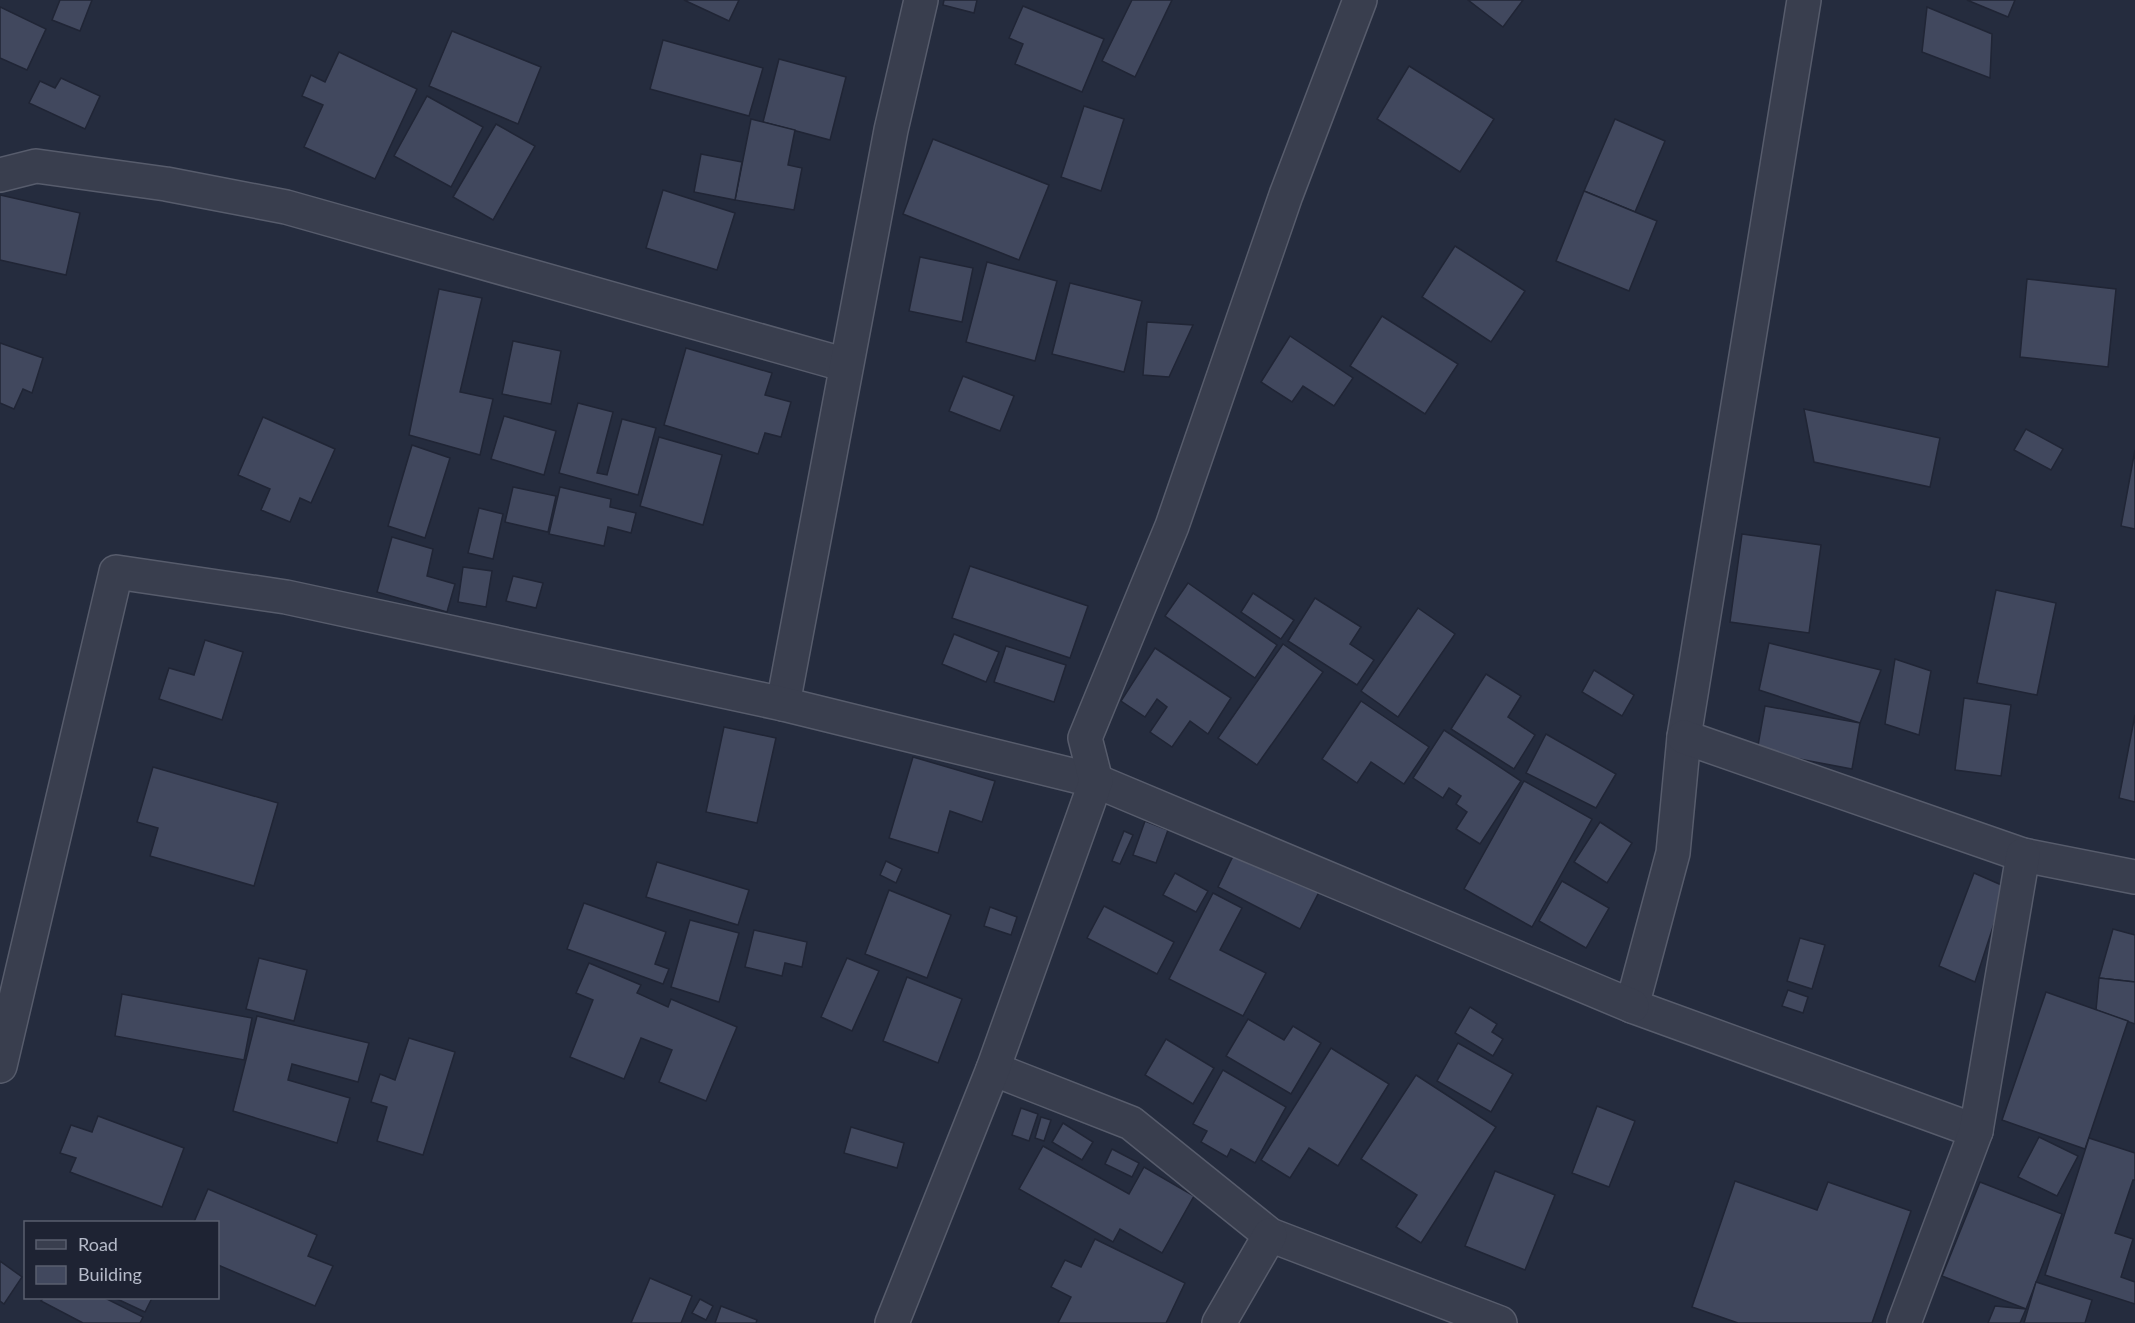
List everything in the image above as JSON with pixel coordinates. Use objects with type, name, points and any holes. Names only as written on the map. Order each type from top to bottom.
[{"type":"street","points":[[783,704],[891,130],[921,0]]},
{"type":"street","points":[[892,1323],[993,1069],[1096,781],[1085,738],[1172,525],[1286,195],[1360,0]]},
{"type":"street","points":[[1632,1006],[1673,853],[1684,737],[1804,0]]},
{"type":"street","points":[[0,174],[36,166],[166,184],[286,207],[846,365]]},
{"type":"street","points":[[0,1066],[116,572],[285,597],[783,704],[1096,781],[1632,1006],[1976,1131]]},
{"type":"street","points":[[1684,737],[2023,855],[2135,877]]},
{"type":"street","points":[[1904,1323],[1976,1131],[2023,855]]},
{"type":"street","points":[[993,1069],[1131,1123],[1270,1235],[1500,1323]]},
{"type":"street","points":[[1219,1323],[1270,1235]]},
{"type":"building","points":[[60,0],[92,0],[80,31],[52,20]]},
{"type":"building","points":[[684,0],[739,0],[729,21]]},
{"type":"building","points":[[944,0],[977,0],[974,13],[943,5]]},
{"type":"building","points":[[1132,0],[1172,0],[1135,77],[1102,61]]},
{"type":"building","points":[[1468,0],[1523,0],[1503,27]]},
{"type":"building","points":[[1967,0],[2015,0],[2008,17]]},
{"type":"building","points":[[1023,6],[1104,39],[1082,92],[1015,64],[1023,44],[1009,38]]},
{"type":"building","points":[[0,7],[46,29],[27,70],[0,58]]},
{"type":"building","points":[[1927,7],[1992,34],[1990,78],[1922,52]]},
{"type":"building","points":[[452,31],[541,67],[518,124],[429,86]]},
{"type":"building","points":[[663,40],[763,68],[749,116],[650,89]]},
{"type":"building","points":[[339,52],[417,89],[375,179],[304,147],[323,105],[302,96],[311,75],[325,82]]},
{"type":"building","points":[[779,59],[846,77],[830,140],[763,122]]},
{"type":"building","points":[[1409,66],[1494,119],[1460,172],[1377,119]]},
{"type":"building","points":[[61,78],[100,96],[85,129],[29,103],[40,81],[55,88]]},
{"type":"building","points":[[427,96],[483,127],[451,187],[394,156]]},
{"type":"building","points":[[1084,106],[1124,119],[1101,191],[1061,177]]},
{"type":"building","points":[[751,119],[795,130],[788,165],[802,168],[794,210],[735,200]]},
{"type":"building","points":[[1615,119],[1665,141],[1635,212],[1584,191]]},
{"type":"building","points":[[496,124],[535,146],[493,220],[453,197]]},
{"type":"building","points":[[933,139],[1049,185],[1019,260],[903,214]]},
{"type":"building","points":[[701,154],[742,162],[735,200],[694,192]]},
{"type":"building","points":[[663,190],[735,213],[717,270],[646,248]]},
{"type":"building","points":[[1584,191],[1657,221],[1629,291],[1556,261]]},
{"type":"building","points":[[0,195],[80,213],[66,275],[0,260]]},
{"type":"building","points":[[1455,246],[1525,291],[1491,342],[1422,297]]},
{"type":"building","points":[[920,257],[973,268],[962,322],[909,311]]},
{"type":"building","points":[[987,262],[1057,281],[1035,361],[966,342]]},
{"type":"building","points":[[2027,279],[2116,289],[2108,367],[2020,357]]},
{"type":"building","points":[[1070,283],[1142,301],[1124,372],[1052,354]]},
{"type":"building","points":[[439,289],[482,298],[460,392],[493,399],[480,455],[409,435]]},
{"type":"building","points":[[1382,316],[1458,364],[1425,414],[1350,366]]},
{"type":"building","points":[[1147,322],[1193,325],[1169,377],[1143,375]]},
{"type":"building","points":[[1290,336],[1353,378],[1334,406],[1303,386],[1292,402],[1261,382]]},
{"type":"building","points":[[513,341],[561,351],[551,404],[502,394]]},
{"type":"building","points":[[0,343],[43,358],[32,393],[23,389],[14,409],[0,403]]},
{"type":"building","points":[[686,348],[772,373],[765,395],[791,402],[781,437],[765,433],[758,454],[664,425]]},
{"type":"building","points":[[963,376],[1014,396],[1000,431],[949,411]]},
{"type":"building","points":[[578,403],[613,412],[597,473],[607,475],[622,419],[656,428],[638,495],[559,473]]},
{"type":"building","points":[[1804,409],[1940,438],[1930,487],[1814,462]]},
{"type":"building","points":[[504,416],[556,431],[544,475],[491,459]]},
{"type":"building","points":[[263,417],[335,449],[311,503],[300,498],[290,522],[261,510],[270,489],[238,475]]},
{"type":"building","points":[[2026,429],[2063,449],[2051,470],[2014,450]]},
{"type":"building","points":[[659,437],[722,455],[703,525],[640,506]]},
{"type":"building","points":[[412,445],[450,458],[425,538],[388,526]]},
{"type":"building","points":[[2135,450],[2135,529],[2121,526]]},
{"type":"building","points":[[513,487],[556,496],[548,532],[505,522]]},
{"type":"building","points":[[560,487],[611,499],[610,507],[636,513],[631,533],[608,527],[604,546],[549,534]]},
{"type":"building","points":[[479,508],[503,514],[493,559],[468,553]]},
{"type":"building","points":[[1742,534],[1821,545],[1809,633],[1730,622]]},
{"type":"building","points":[[392,537],[433,549],[427,576],[455,584],[447,612],[377,592]]},
{"type":"building","points":[[970,566],[1088,606],[1070,658],[952,618]]},
{"type":"building","points":[[463,567],[492,571],[486,607],[458,602]]},
{"type":"building","points":[[513,576],[543,583],[536,608],[506,601]]},
{"type":"building","points":[[1188,583],[1277,645],[1255,678],[1165,616]]},
{"type":"building","points":[[1996,590],[2056,603],[2037,695],[1977,683]]},
{"type":"building","points":[[1253,593],[1294,620],[1281,639],[1241,612]]},
{"type":"building","points":[[1315,598],[1361,627],[1350,644],[1374,660],[1357,685],[1288,641]]},
{"type":"building","points":[[1418,608],[1455,634],[1398,717],[1361,691]]},
{"type":"building","points":[[954,634],[999,652],[986,682],[942,664]]},
{"type":"building","points":[[205,640],[243,652],[222,720],[159,699],[169,668],[194,675]]},
{"type":"building","points":[[1769,643],[1881,670],[1860,723],[1759,690]]},
{"type":"building","points":[[1283,644],[1323,672],[1257,765],[1218,738]]},
{"type":"building","points":[[1006,646],[1066,665],[1054,702],[994,682]]},
{"type":"building","points":[[1155,648],[1231,698],[1208,734],[1190,721],[1172,747],[1150,732],[1167,707],[1157,699],[1145,717],[1121,701]]},
{"type":"building","points":[[1895,659],[1931,671],[1919,735],[1885,724]]},
{"type":"building","points":[[1594,670],[1634,695],[1622,716],[1582,692]]},
{"type":"building","points":[[1486,674],[1521,696],[1508,717],[1535,735],[1514,769],[1451,729]]},
{"type":"building","points":[[1964,698],[2011,705],[2001,776],[1955,770]]},
{"type":"building","points":[[1361,701],[1429,747],[1404,784],[1371,762],[1357,783],[1322,759]]},
{"type":"building","points":[[1765,706],[1860,723],[1852,769],[1757,751]]},
{"type":"building","points":[[2135,715],[2135,802],[2119,798]]},
{"type":"building","points":[[724,727],[776,738],[757,823],[706,812]]},
{"type":"building","points":[[1444,730],[1521,781],[1480,844],[1456,829],[1467,812],[1456,804],[1461,796],[1449,788],[1443,798],[1413,778]]},
{"type":"building","points":[[1546,734],[1616,774],[1596,808],[1526,773]]},
{"type":"building","points":[[913,757],[995,781],[982,822],[950,811],[938,853],[889,838]]},
{"type":"building","points":[[153,767],[278,803],[254,886],[150,856],[158,828],[137,822]]},
{"type":"building","points":[[1524,781],[1592,819],[1532,927],[1464,889]]},
{"type":"building","points":[[1145,821],[1168,830],[1156,863],[1133,855]]},
{"type":"building","points":[[1600,822],[1632,843],[1607,883],[1574,862]]},
{"type":"building","points":[[1124,831],[1133,835],[1120,864],[1112,861]]},
{"type":"building","points":[[1237,848],[1320,890],[1300,929],[1218,887]]},
{"type":"building","points":[[886,861],[902,869],[896,883],[880,875]]},
{"type":"building","points":[[657,862],[749,890],[738,925],[646,897]]},
{"type":"building","points":[[1175,873],[1208,891],[1196,912],[1163,895]]},
{"type":"building","points":[[1974,873],[2006,887],[1975,982],[1939,966]]},
{"type":"building","points":[[1562,881],[1609,908],[1586,948],[1539,921]]},
{"type":"building","points":[[889,890],[951,915],[927,978],[865,954]]},
{"type":"building","points":[[1213,893],[1242,908],[1220,950],[1266,973],[1243,1016],[1169,979]]},
{"type":"building","points":[[584,903],[666,932],[655,964],[669,969],[663,984],[567,949]]},
{"type":"building","points":[[1104,906],[1174,942],[1157,974],[1087,938]]},
{"type":"building","points":[[990,907],[1017,917],[1011,935],[984,926]]},
{"type":"building","points":[[690,920],[739,933],[719,1002],[671,987]]},
{"type":"building","points":[[2113,929],[2135,935],[2135,982],[2099,978]]},
{"type":"building","points":[[754,930],[807,942],[802,967],[785,963],[782,976],[745,967]]},
{"type":"building","points":[[1800,938],[1825,945],[1812,989],[1787,981]]},
{"type":"building","points":[[259,958],[307,970],[294,1021],[246,1009]]},
{"type":"building","points":[[847,958],[879,971],[852,1031],[821,1017]]},
{"type":"building","points":[[589,963],[641,985],[637,993],[668,1007],[671,999],[737,1027],[706,1101],[659,1082],[672,1050],[641,1038],[624,1079],[570,1057],[593,1000],[576,993]]},
{"type":"building","points":[[907,977],[962,999],[938,1063],[883,1041]]},
{"type":"building","points":[[2099,978],[2135,982],[2135,1024],[2096,1010]]},
{"type":"building","points":[[1788,990],[1808,997],[1803,1013],[1782,1006]]},
{"type":"building","points":[[2046,992],[2128,1021],[2085,1149],[2002,1120]]},
{"type":"building","points":[[122,994],[252,1018],[244,1060],[115,1036]]},
{"type":"building","points":[[1470,1007],[1497,1024],[1492,1032],[1503,1039],[1493,1056],[1455,1033]]},
{"type":"building","points":[[257,1016],[369,1043],[358,1082],[292,1064],[288,1080],[350,1098],[337,1143],[233,1111]]},
{"type":"building","points":[[1248,1019],[1284,1040],[1293,1026],[1321,1043],[1291,1094],[1226,1056]]},
{"type":"building","points":[[409,1038],[455,1052],[423,1155],[377,1141],[387,1107],[371,1102],[380,1074],[395,1080]]},
{"type":"building","points":[[1166,1039],[1214,1068],[1193,1104],[1145,1075]]},
{"type":"building","points":[[1458,1043],[1513,1074],[1491,1112],[1437,1081]]},
{"type":"building","points":[[1331,1048],[1389,1084],[1338,1166],[1309,1148],[1290,1178],[1261,1160]]},
{"type":"building","points":[[1223,1070],[1286,1107],[1255,1163],[1231,1149],[1227,1157],[1201,1142],[1207,1131],[1193,1124]]},
{"type":"building","points":[[1416,1075],[1496,1127],[1421,1243],[1396,1227],[1417,1195],[1361,1159]]},
{"type":"building","points":[[1597,1106],[1635,1121],[1609,1187],[1572,1173]]},
{"type":"building","points":[[1021,1108],[1038,1114],[1029,1141],[1012,1135]]},
{"type":"building","points":[[98,1116],[184,1148],[162,1207],[70,1172],[76,1158],[60,1153],[71,1125],[92,1132]]},
{"type":"building","points":[[1041,1117],[1051,1120],[1044,1141],[1035,1138]]},
{"type":"building","points":[[1063,1123],[1093,1142],[1082,1160],[1052,1142]]},
{"type":"building","points":[[851,1127],[904,1143],[897,1168],[844,1153]]},
{"type":"building","points":[[2039,1137],[2078,1156],[2057,1196],[2018,1177]]},
{"type":"building","points":[[2089,1138],[2135,1153],[2135,1180],[2133,1180],[2115,1233],[2133,1239],[2121,1277],[2135,1282],[2135,1304],[2045,1275]]},
{"type":"building","points":[[1043,1146],[1129,1194],[1144,1167],[1194,1196],[1162,1253],[1120,1229],[1113,1242],[1019,1189]]},
{"type":"building","points":[[1112,1149],[1139,1163],[1132,1177],[1105,1164]]},
{"type":"building","points":[[1495,1171],[1555,1195],[1525,1270],[1465,1246]]},
{"type":"building","points":[[1735,1181],[1817,1210],[1828,1182],[1911,1211],[1872,1323],[1738,1323],[1692,1307]]},
{"type":"building","points":[[1980,1182],[2062,1214],[2026,1309],[1942,1276]]},
{"type":"building","points":[[208,1189],[317,1235],[308,1256],[333,1266],[315,1306],[219,1265],[219,1221],[194,1221]]},
{"type":"building","points":[[1095,1239],[1185,1283],[1166,1323],[1058,1323],[1071,1297],[1051,1287],[1065,1260],[1081,1267]]},
{"type":"building","points":[[0,1261],[22,1277],[4,1304],[0,1301]]},
{"type":"building","points":[[650,1278],[692,1296],[681,1323],[631,1323]]},
{"type":"building","points":[[2036,1282],[2092,1300],[2085,1323],[2024,1323]]},
{"type":"building","points":[[42,1299],[107,1299],[143,1317],[140,1323],[83,1323],[41,1301]]},
{"type":"building","points":[[117,1299],[152,1299],[145,1312]]},
{"type":"building","points":[[700,1299],[713,1306],[706,1320],[692,1313]]},
{"type":"building","points":[[721,1306],[757,1320],[756,1323],[715,1323]]},
{"type":"building","points":[[1995,1306],[2026,1309],[2020,1323],[1988,1323]]}]
